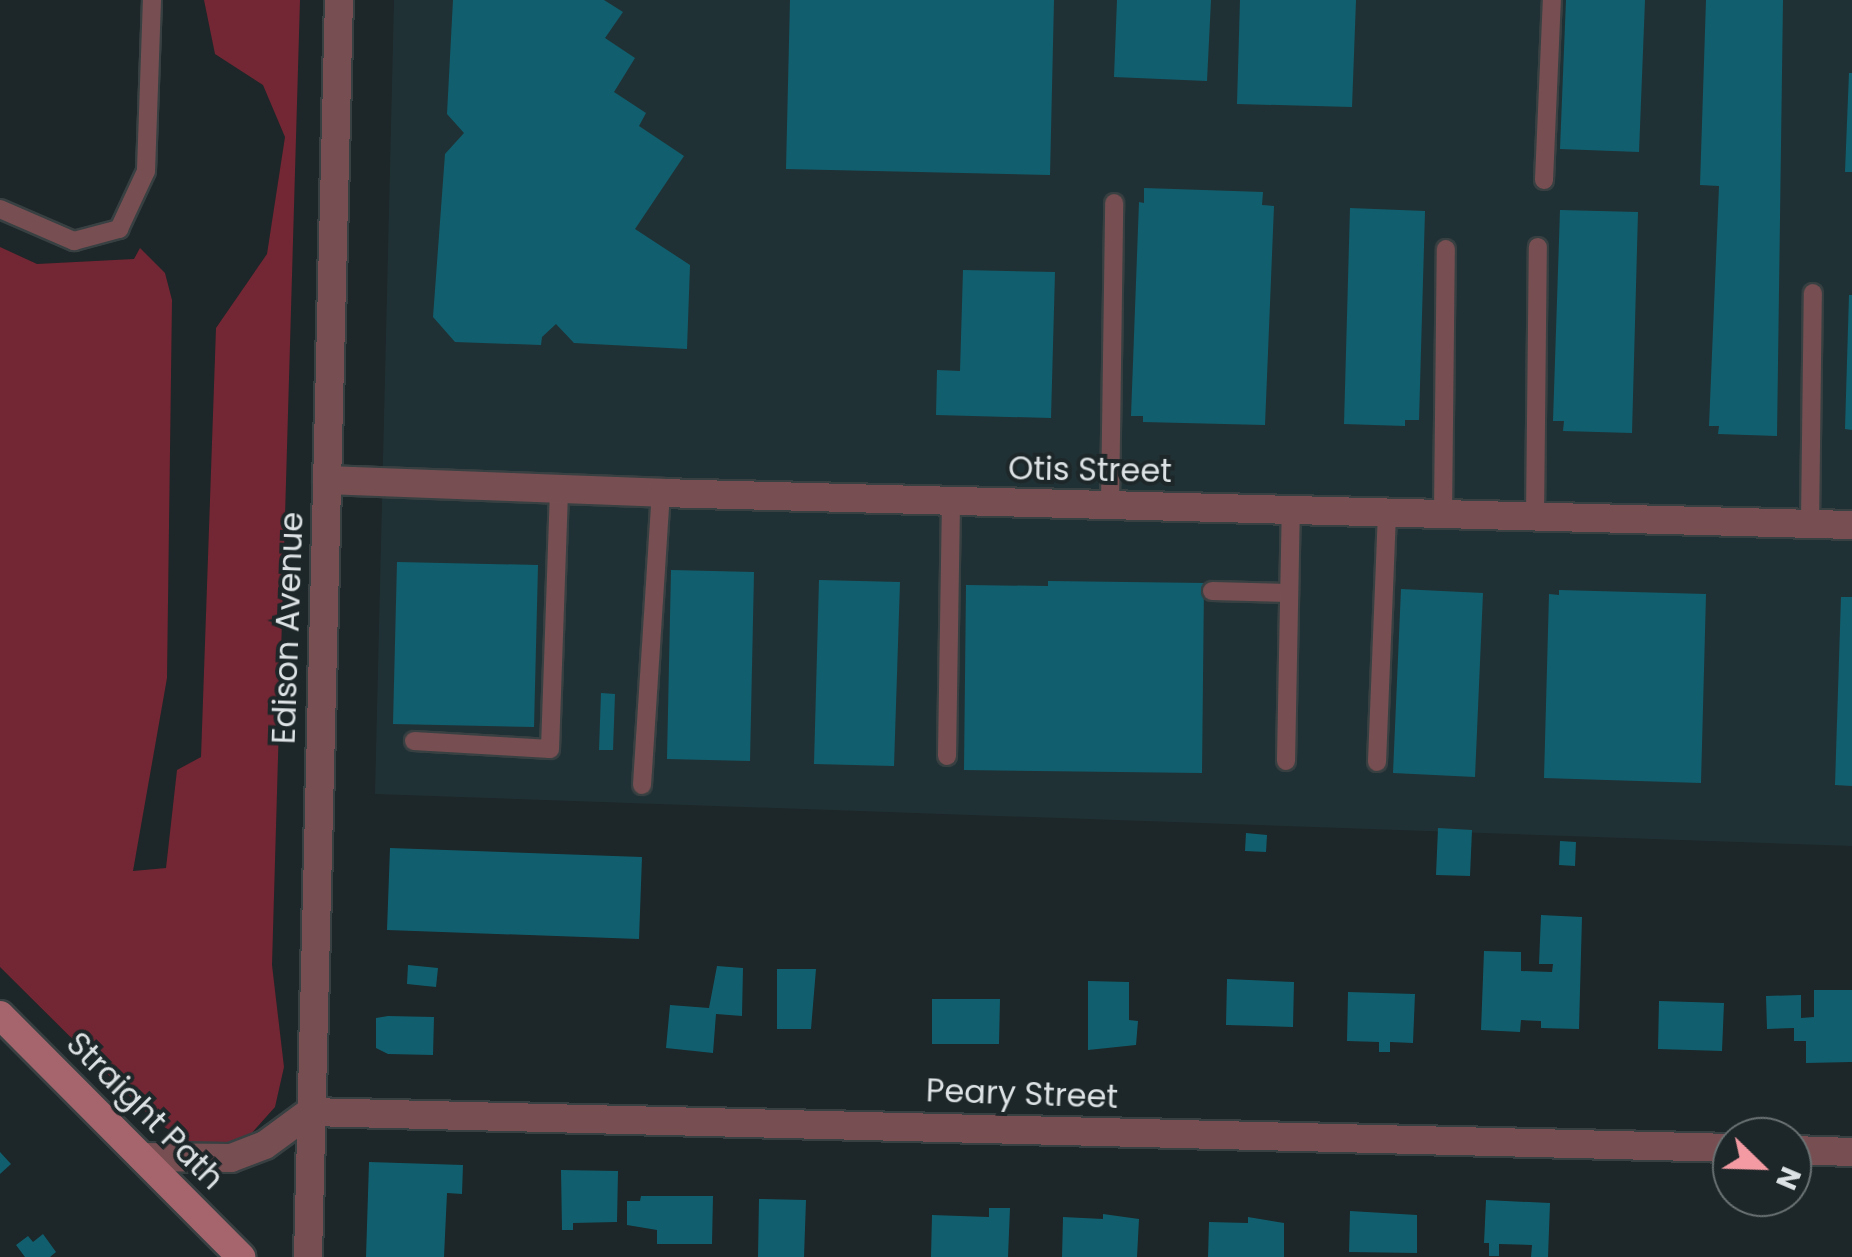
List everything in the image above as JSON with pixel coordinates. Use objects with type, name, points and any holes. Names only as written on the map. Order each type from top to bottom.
[{"type":"main road","name":"Straight Path","points":[[0,1015],[241,1257]]},
{"type":"street","name":"Edison Avenue","points":[[308,1257],[339,0]]},
{"type":"street","name":"Otis Street","points":[[327,480],[951,502],[1852,525]]},
{"type":"street","name":"Peary Street","points":[[310,1112],[520,1114],[1712,1147]]},
{"type":"street","points":[[142,1157],[230,1158],[265,1146],[310,1112]]},
{"type":"street","points":[[1812,1151],[1852,1152]]},
{"type":"lane","points":[[0,210],[74,242],[119,229],[146,171],[152,0]]},
{"type":"lane","points":[[1544,180],[1552,0]]},
{"type":"lane","points":[[1110,505],[1114,203]]},
{"type":"lane","points":[[1536,518],[1538,247]]},
{"type":"lane","points":[[1443,515],[1446,249]]},
{"type":"lane","points":[[1810,524],[1813,293]]},
{"type":"lane","points":[[414,742],[550,749],[559,490]]},
{"type":"lane","points":[[642,785],[661,493]]},
{"type":"lane","points":[[947,756],[951,502]]},
{"type":"lane","points":[[1286,761],[1291,509]]},
{"type":"lane","points":[[1377,762],[1387,513]]},
{"type":"lane","points":[[1212,591],[1290,594]]},
{"type":"shaded area","points":[[204,0],[300,0],[272,965],[284,1067],[275,1107],[250,1135],[218,1147],[189,1141],[157,1123],[0,967],[0,247],[37,264],[134,259],[140,248],[165,273],[172,300],[167,678],[133,871],[166,868],[177,770],[201,757],[216,328],[267,254],[285,137],[263,85],[215,54]]},
{"type":"shaded area","points":[[394,0],[1852,0],[1852,846],[375,794]]},
{"type":"building","points":[[453,0],[604,0],[623,12],[605,38],[635,58],[614,92],[646,113],[639,126],[684,156],[635,229],[690,265],[687,349],[574,343],[556,324],[542,337],[541,345],[455,342],[433,317],[445,154],[464,133],[447,114]]},
{"type":"building","points":[[790,0],[1054,0],[1050,175],[786,169]]},
{"type":"building","points":[[1117,0],[1211,0],[1207,81],[1114,77]]},
{"type":"building","points":[[1240,0],[1356,0],[1352,107],[1237,104]]},
{"type":"building","points":[[1566,0],[1645,0],[1639,152],[1560,149]]},
{"type":"building","points":[[1706,0],[1783,0],[1777,436],[1718,434],[1719,426],[1709,426],[1719,186],[1700,185]]},
{"type":"building","points":[[1849,73],[1852,172],[1845,172]]},
{"type":"building","points":[[1144,188],[1263,192],[1262,205],[1274,206],[1265,425],[1143,422],[1143,416],[1131,416],[1139,202],[1144,203]]},
{"type":"building","points":[[1350,208],[1425,211],[1419,420],[1405,420],[1405,426],[1344,424]]},
{"type":"building","points":[[1560,210],[1638,212],[1632,433],[1563,431],[1564,421],[1553,421]]},
{"type":"building","points":[[963,270],[1055,272],[1051,418],[936,415],[937,370],[960,371]]},
{"type":"building","points":[[1852,295],[1852,430],[1845,429]]},
{"type":"building","points":[[397,562],[538,565],[534,727],[393,724]]},
{"type":"building","points":[[671,570],[754,572],[750,761],[667,759]]},
{"type":"building","points":[[819,580],[900,582],[894,766],[814,764]]},
{"type":"building","points":[[1048,581],[1204,583],[1202,773],[964,770],[966,585],[1048,586]]},
{"type":"building","points":[[1401,589],[1483,593],[1475,777],[1393,773]]},
{"type":"building","points":[[1559,590],[1706,594],[1701,783],[1544,778],[1549,594],[1559,595]]},
{"type":"building","points":[[1841,597],[1852,597],[1852,786],[1835,785]]},
{"type":"building","points":[[601,693],[615,694],[613,750],[599,750]]},
{"type":"building","points":[[1438,828],[1472,830],[1470,876],[1436,875]]},
{"type":"building","points":[[1246,833],[1267,835],[1266,852],[1245,851]]},
{"type":"building","points":[[1560,841],[1576,842],[1575,866],[1559,865]]},
{"type":"building","points":[[390,848],[642,857],[639,939],[387,930]]},
{"type":"building","points":[[1541,915],[1582,917],[1579,1029],[1541,1028],[1541,1021],[1521,1020],[1520,1032],[1481,1030],[1484,951],[1521,952],[1521,971],[1552,972],[1553,964],[1539,964]]},
{"type":"building","points":[[408,965],[438,968],[436,987],[407,984]]},
{"type":"building","points":[[717,966],[743,968],[742,1016],[716,1014],[713,1053],[666,1048],[670,1005],[709,1008]]},
{"type":"building","points":[[777,969],[816,969],[811,1029],[777,1029]]},
{"type":"building","points":[[1227,979],[1294,982],[1293,1027],[1226,1025]]},
{"type":"building","points":[[1088,981],[1129,982],[1129,1020],[1138,1021],[1136,1045],[1088,1050]]},
{"type":"building","points":[[1814,990],[1852,990],[1852,1062],[1806,1063],[1806,1041],[1794,1041],[1794,1028],[1767,1029],[1766,996],[1801,995],[1801,1018],[1814,1017]]},
{"type":"building","points":[[1348,992],[1415,994],[1413,1043],[1390,1042],[1390,1052],[1379,1052],[1379,1042],[1347,1041]]},
{"type":"building","points":[[932,999],[1000,999],[999,1044],[932,1044]]},
{"type":"building","points":[[1659,1001],[1724,1003],[1722,1051],[1658,1049]]},
{"type":"building","points":[[434,1017],[433,1055],[388,1054],[376,1048],[376,1018]]},
{"type":"building","points":[[0,1152],[11,1164],[0,1174]]},
{"type":"building","points":[[369,1162],[463,1165],[462,1194],[447,1193],[444,1257],[366,1257]]},
{"type":"building","points":[[561,1170],[618,1171],[617,1222],[573,1223],[573,1230],[562,1230]]},
{"type":"building","points":[[641,1196],[713,1196],[712,1244],[657,1244],[657,1230],[627,1225],[627,1201],[640,1201]]},
{"type":"building","points":[[759,1199],[806,1200],[804,1257],[758,1257]]},
{"type":"building","points":[[1486,1200],[1550,1203],[1548,1257],[1531,1257],[1532,1245],[1499,1244],[1499,1256],[1489,1256],[1489,1243],[1484,1243]]},
{"type":"building","points":[[989,1208],[1010,1208],[1008,1257],[931,1257],[932,1215],[989,1217]]},
{"type":"building","points":[[1350,1211],[1417,1215],[1417,1253],[1349,1252]]},
{"type":"building","points":[[1103,1214],[1139,1219],[1137,1257],[1062,1257],[1063,1217],[1103,1219]]},
{"type":"building","points":[[1248,1217],[1284,1223],[1284,1257],[1208,1257],[1209,1222],[1248,1223]]},
{"type":"building","points":[[43,1234],[56,1252],[50,1257],[25,1257],[16,1245],[28,1236],[33,1242]]}]
